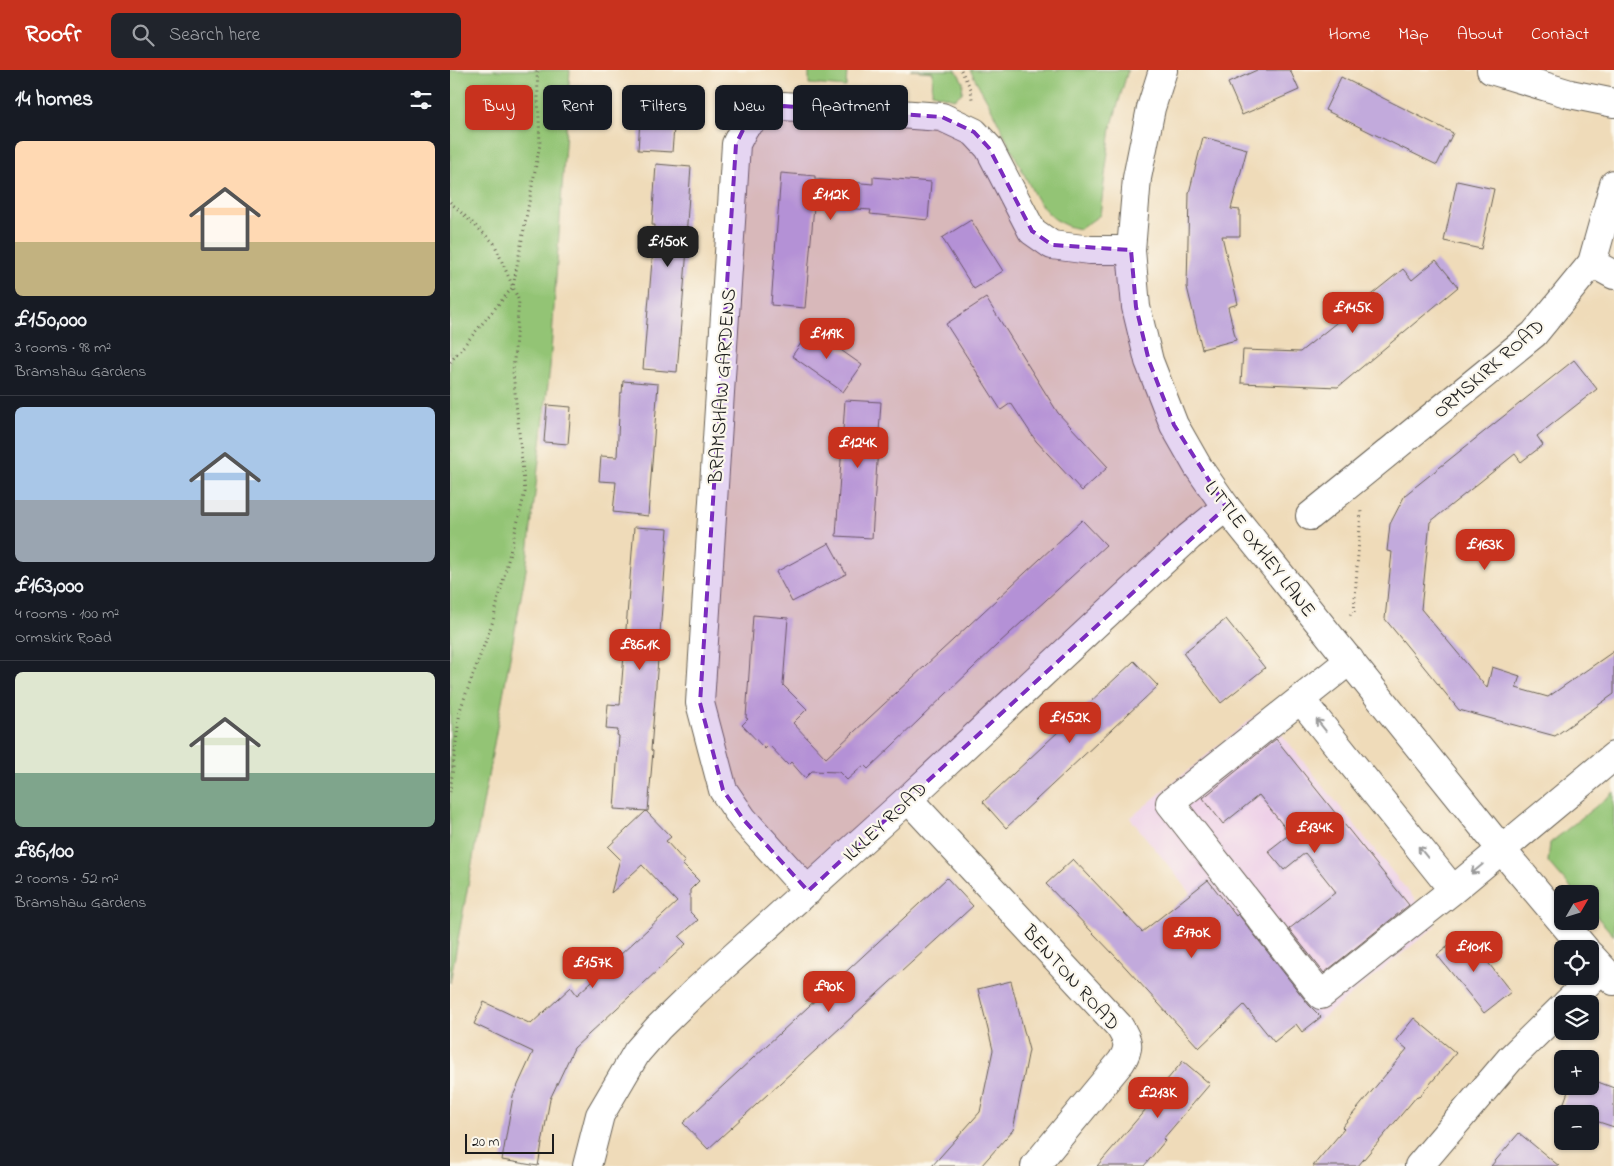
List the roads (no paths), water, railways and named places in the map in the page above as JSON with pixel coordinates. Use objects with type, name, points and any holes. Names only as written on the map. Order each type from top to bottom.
[{"type":"street","name":"LITTLE OXHEY LANE","points":[[1163,70],[1151,108],[1137,178],[1131,250],[1136,307],[1149,361],[1174,425],[1198,467],[1226,507],[1501,849],[1578,940]]},
{"type":"street","points":[[1491,70],[1570,94],[1614,102]]},
{"type":"street","name":"BRAMSHAW GARDENS","points":[[808,891],[743,819],[723,790],[700,703],[736,144],[745,126],[763,112],[783,106],[942,117],[974,132],[989,148],[1032,231],[1052,245],[1090,250],[1131,250]]},
{"type":"street","name":"ORMSKIRK ROAD","points":[[1310,516],[1534,334],[1603,269],[1614,184]]},
{"type":"street","name":"ILKLEY ROAD","points":[[587,1166],[600,1115],[637,1052],[658,1028],[696,991],[908,799],[1189,537],[1226,507]]},
{"type":"street","points":[[1350,660],[1170,803],[1321,995],[1453,890],[1614,756]]},
{"type":"street","points":[[1301,700],[1453,890]]},
{"type":"street","name":"BENTON ROAD","points":[[908,799],[1119,1026],[1127,1038],[1125,1055],[1121,1062],[1035,1166]]},
{"type":"street","points":[[1573,995],[1581,985]]},
{"type":"street","points":[[1419,1166],[1510,1059],[1554,1016]]}]
